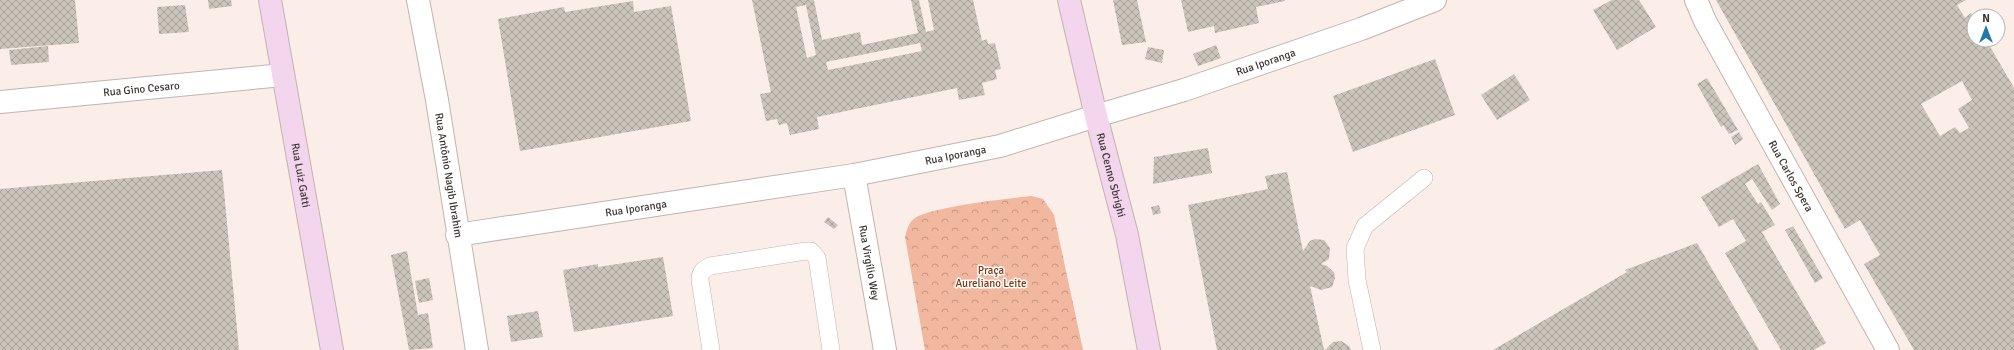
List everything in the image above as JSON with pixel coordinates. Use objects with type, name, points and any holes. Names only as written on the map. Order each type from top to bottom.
[{"type":"street","name":"Rua Luiz Gatti","points":[[270,0],[332,350]]},
{"type":"street","name":"Rua Antônio Nagib Ibrahim","points":[[418,0],[436,100],[457,236],[478,350]]},
{"type":"street","name":"Rua Cenno Sbrighi","points":[[1069,0],[1096,116],[1127,235],[1149,350]]},
{"type":"street","name":"Rua Iporanga","points":[[457,236],[854,175],[1000,146],[1184,90],[1361,29],[1435,0]]},
{"type":"street","name":"Rua Carlos Spera","points":[[1696,0],[1708,28],[1888,350]]},
{"type":"street","name":"Rua Gino Cesaro","points":[[0,102],[284,75]]},
{"type":"street","name":"Rua Virgílio Wey","points":[[854,175],[885,350]]},
{"type":"lane","points":[[1372,350],[1357,280],[1355,248],[1365,226],[1424,178]]},
{"type":"lane","points":[[711,350],[700,280],[700,274],[704,269],[710,266],[811,251],[817,258],[831,350]]},
{"type":"green space","name":"Praça Aureliano Leite","points":[[1032,196],[1043,199],[1054,215],[1083,350],[925,350],[905,237],[911,222],[923,214],[937,210]]},
{"type":"building","points":[[0,0],[75,0],[79,43],[0,49]]},
{"type":"building","points":[[208,0],[231,0],[232,6],[209,9]]},
{"type":"building","points":[[752,0],[814,0],[822,40],[860,32],[862,45],[918,33],[911,0],[919,0],[926,32],[934,30],[928,0],[973,0],[982,41],[987,39],[988,44],[995,43],[1001,69],[995,70],[997,79],[982,83],[985,95],[959,100],[957,88],[817,117],[819,129],[790,135],[787,123],[779,125],[777,119],[766,121],[760,94],[771,92]],"holes":[[[806,5],[816,55],[807,58],[796,7]],[[920,43],[922,51],[828,70],[826,62]]]},
{"type":"building","points":[[1113,0],[1137,0],[1146,42],[1122,45]]},
{"type":"building","points":[[1181,0],[1285,1],[1256,7],[1259,23],[1215,33],[1214,26],[1188,32]]},
{"type":"building","points":[[1612,0],[1639,0],[1656,27],[1617,50],[1593,10]]},
{"type":"building","points":[[1716,0],[1966,0],[1957,5],[1965,18],[1966,17],[1966,48],[1991,48],[2014,88],[2014,350],[1914,350],[1864,264],[1880,255],[1860,220],[1845,229]],"holes":[[[1962,81],[1972,100],[1958,109],[1969,128],[1960,133],[1955,127],[1940,136],[1921,104]]]},
{"type":"building","points":[[633,1],[634,12],[671,6],[691,121],[520,151],[498,19],[564,7],[565,12]]},
{"type":"building","points":[[185,5],[189,32],[159,34],[157,7]]},
{"type":"building","points":[[1216,45],[1221,58],[1198,66],[1193,54]]},
{"type":"building","points":[[48,46],[49,62],[11,65],[9,50]]},
{"type":"building","points":[[1148,47],[1164,50],[1162,63],[1145,59]]},
{"type":"building","points":[[1435,59],[1455,115],[1353,152],[1333,96]]},
{"type":"building","points":[[1514,74],[1530,100],[1497,120],[1481,95]]},
{"type":"building","points":[[1707,78],[1738,130],[1729,134],[1723,125],[1721,127],[1697,84]]},
{"type":"building","points":[[1739,132],[1743,139],[1735,145],[1731,137]]},
{"type":"building","points":[[1208,148],[1212,173],[1153,184],[1154,157]]},
{"type":"building","points":[[1758,164],[1780,204],[1772,210],[1752,179],[1745,184],[1758,204],[1761,202],[1775,225],[1762,232],[1826,343],[1814,350],[1781,350],[1725,253],[1746,241],[1733,219],[1719,227],[1701,197]]},
{"type":"building","points":[[222,170],[239,350],[0,350],[0,189]]},
{"type":"building","points":[[1287,172],[1303,251],[1310,241],[1315,239],[1324,240],[1330,248],[1329,259],[1321,264],[1327,266],[1334,272],[1335,278],[1332,287],[1321,290],[1310,286],[1324,350],[1217,350],[1188,205],[1268,189],[1265,176]]},
{"type":"building","points":[[1159,205],[1161,213],[1153,215],[1151,207]]},
{"type":"building","points":[[828,217],[838,225],[834,229],[824,222]]},
{"type":"building","points":[[1793,226],[1823,278],[1815,283],[1785,230]]},
{"type":"building","points":[[1697,243],[1759,350],[1493,350],[1627,272],[1625,270]]},
{"type":"building","points":[[407,251],[418,315],[428,313],[433,348],[409,350],[391,255]]},
{"type":"building","points":[[663,257],[673,316],[574,332],[563,270],[598,264],[598,267]]},
{"type":"building","points":[[429,278],[433,300],[419,303],[415,281]]},
{"type":"building","points":[[538,311],[543,337],[511,342],[507,316]]},
{"type":"building","points":[[1341,341],[1349,346],[1351,350],[1325,350],[1333,342]]}]
